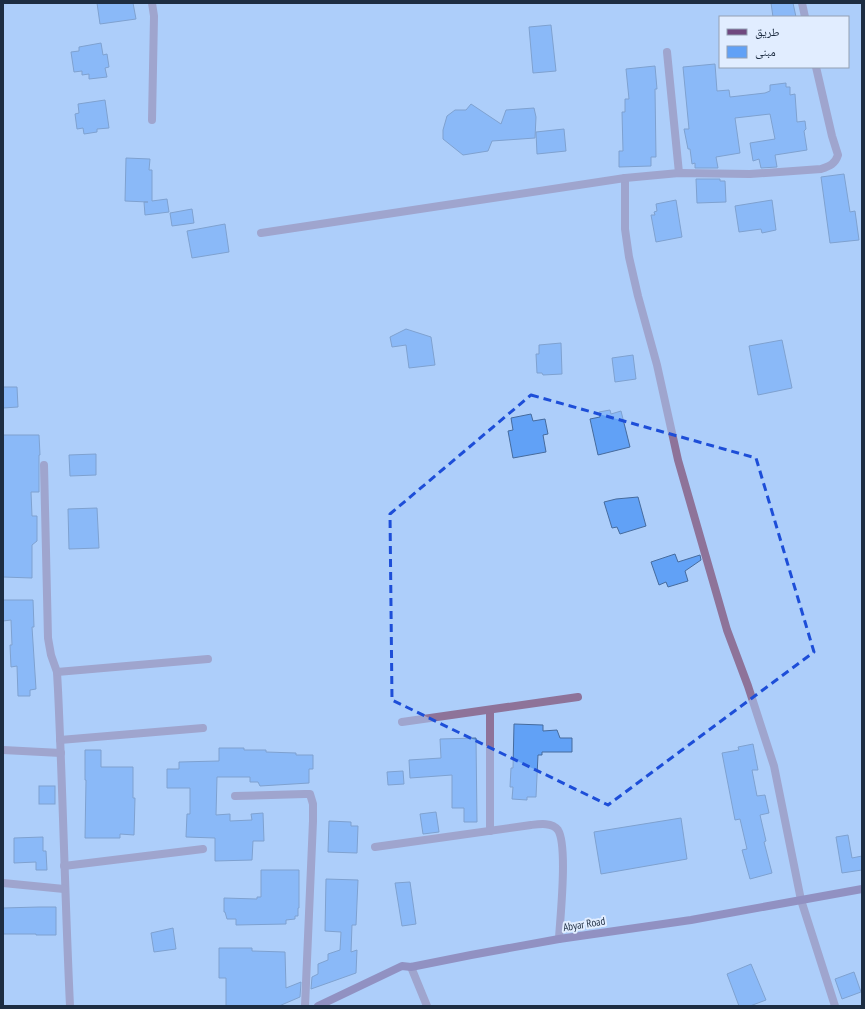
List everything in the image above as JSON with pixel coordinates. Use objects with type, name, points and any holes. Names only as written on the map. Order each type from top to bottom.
[{"type":"main road","name":"Abyar Road","points":[[318,1006],[402,966],[411,967],[559,939],[691,920],[862,889]]},
{"type":"street","points":[[152,3],[154,16],[152,120]]},
{"type":"street","points":[[802,3],[805,16]]},
{"type":"street","points":[[667,52],[679,173]]},
{"type":"street","points":[[261,233],[625,178],[679,173],[750,174],[813,170],[830,166],[836,161],[838,155],[832,136],[816,68]]},
{"type":"street","points":[[625,178],[624,229],[638,296],[657,366],[678,460],[727,630],[748,686],[774,766],[801,900],[836,1006]]},
{"type":"street","points":[[44,465],[48,638],[51,655],[57,672],[64,802],[64,889],[70,1006]]},
{"type":"street","points":[[57,672],[208,659]]},
{"type":"street","points":[[402,722],[578,697]]},
{"type":"street","points":[[490,710],[490,831]]},
{"type":"street","points":[[60,740],[203,728]]},
{"type":"street","points":[[3,750],[61,753]]},
{"type":"street","points":[[236,796],[310,794],[312,799],[313,820],[305,1006]]},
{"type":"street","points":[[375,847],[544,824],[553,827],[558,830],[562,844],[559,939]]},
{"type":"street","points":[[64,866],[203,849]]},
{"type":"street","points":[[3,883],[64,889]]},
{"type":"street","points":[[411,967],[427,1006]]},
{"type":"highlighted area","points":[[531,395],[756,458],[814,652],[608,805],[392,700],[390,514]]},
{"type":"building","points":[[97,3],[133,3],[136,19],[100,24]]},
{"type":"building","points":[[771,3],[793,3],[796,16],[773,16]]},
{"type":"building","points":[[551,25],[556,71],[533,73],[529,27]]},
{"type":"building","points":[[101,43],[103,55],[107,54],[109,67],[105,68],[107,77],[89,79],[89,74],[82,75],[82,71],[74,72],[71,52],[79,51],[79,47]]},
{"type":"building","points":[[715,64],[717,91],[729,90],[730,97],[765,93],[770,91],[770,85],[786,83],[786,87],[790,87],[790,95],[795,94],[797,122],[805,121],[806,129],[804,131],[807,150],[775,155],[777,167],[761,168],[759,159],[753,161],[750,143],[775,139],[770,114],[735,118],[740,153],[716,157],[718,168],[695,168],[695,163],[692,164],[690,149],[688,149],[684,129],[689,129],[683,67]]},
{"type":"building","points":[[655,66],[657,89],[655,89],[656,157],[651,157],[651,166],[619,167],[619,151],[623,151],[622,112],[625,112],[625,99],[629,99],[626,69]]},
{"type":"building","points":[[105,100],[109,128],[97,129],[97,132],[84,134],[83,128],[77,129],[75,114],[79,113],[78,104]]},
{"type":"building","points":[[471,104],[501,124],[506,110],[534,108],[536,117],[535,138],[492,141],[488,151],[463,155],[443,139],[443,130],[447,116],[455,110],[466,110]]},
{"type":"building","points":[[564,129],[566,151],[537,154],[536,132]]},
{"type":"building","points":[[126,158],[150,159],[149,170],[152,170],[152,201],[167,199],[169,212],[145,215],[144,202],[148,202],[125,201]]},
{"type":"building","points":[[844,174],[850,212],[855,211],[859,240],[830,243],[821,177]]},
{"type":"building","points":[[696,179],[720,179],[720,181],[725,181],[726,202],[697,203]]},
{"type":"building","points":[[676,200],[682,237],[656,242],[651,215],[655,215],[654,212],[657,211],[656,204]]},
{"type":"building","points":[[772,200],[776,230],[762,233],[761,229],[739,232],[735,206]]},
{"type":"building","points":[[192,209],[194,223],[172,226],[170,213]]},
{"type":"building","points":[[225,224],[229,252],[192,258],[187,231]]},
{"type":"building","points":[[406,329],[431,337],[435,365],[409,368],[406,345],[392,347],[390,337]]},
{"type":"building","points":[[782,340],[792,388],[758,395],[749,346]]},
{"type":"building","points":[[561,343],[562,374],[543,375],[542,373],[537,373],[536,354],[539,354],[539,345]]},
{"type":"building","points":[[633,355],[636,379],[615,382],[612,358]]},
{"type":"building","points":[[3,387],[17,387],[18,407],[3,408]]},
{"type":"building","points":[[610,410],[611,414],[621,411],[630,447],[598,455],[590,419],[600,417],[599,412]]},
{"type":"building","points":[[531,414],[533,421],[545,419],[548,434],[543,435],[546,452],[513,458],[508,431],[513,430],[511,418]]},
{"type":"building","points":[[3,435],[39,435],[39,492],[31,492],[32,516],[37,516],[37,541],[32,545],[32,578],[3,577]]},
{"type":"building","points":[[96,454],[96,475],[70,476],[69,455]]},
{"type":"building","points":[[638,497],[646,526],[620,534],[617,527],[612,528],[604,502],[616,499]]},
{"type":"building","points":[[97,508],[99,548],[69,549],[68,509]]},
{"type":"building","points":[[675,554],[678,562],[700,555],[701,560],[685,571],[688,581],[668,587],[666,582],[659,585],[651,562]]},
{"type":"building","points":[[3,600],[33,600],[34,627],[32,627],[36,689],[30,690],[30,696],[18,696],[17,666],[11,667],[11,620],[3,621]]},
{"type":"building","points":[[514,724],[543,725],[543,731],[557,730],[560,738],[572,738],[572,752],[542,752],[542,755],[538,755],[536,797],[527,797],[527,800],[512,799],[513,787],[510,787],[511,768],[513,768]]},
{"type":"building","points":[[476,738],[477,822],[464,822],[464,808],[452,808],[452,775],[410,778],[409,760],[441,758],[440,739]]},
{"type":"building","points":[[753,744],[758,770],[752,770],[757,796],[765,795],[769,813],[760,815],[766,841],[764,842],[772,873],[750,879],[742,850],[747,849],[740,819],[735,820],[722,753],[739,750],[738,747]]},
{"type":"building","points":[[219,748],[244,748],[244,750],[266,750],[266,752],[313,755],[313,769],[309,769],[309,783],[260,786],[258,782],[250,782],[250,777],[217,777],[216,815],[230,814],[230,821],[252,820],[251,814],[263,813],[264,841],[253,841],[252,860],[215,861],[215,838],[186,837],[187,814],[190,814],[190,788],[167,788],[167,769],[179,769],[179,762],[219,761]]},
{"type":"building","points":[[85,750],[101,750],[101,767],[133,767],[133,798],[135,798],[134,835],[120,834],[120,838],[85,838]]},
{"type":"building","points":[[403,771],[404,784],[388,785],[387,772]]},
{"type":"building","points":[[39,786],[55,786],[55,804],[39,804]]},
{"type":"building","points":[[436,812],[439,832],[423,834],[420,814]]},
{"type":"building","points":[[681,818],[687,859],[601,874],[594,832]]},
{"type":"building","points":[[329,821],[351,822],[351,826],[358,826],[357,853],[328,852]]},
{"type":"building","points":[[848,835],[852,858],[862,856],[862,870],[842,873],[836,837]]},
{"type":"building","points":[[43,837],[43,851],[46,851],[47,870],[36,870],[36,862],[14,863],[14,838]]},
{"type":"building","points":[[261,870],[299,870],[298,916],[295,916],[295,919],[286,920],[286,924],[236,925],[236,919],[227,919],[224,912],[224,898],[257,899],[257,897],[261,897]]},
{"type":"building","points":[[326,879],[358,880],[356,925],[352,925],[351,952],[357,950],[356,973],[311,989],[312,977],[318,974],[318,964],[328,960],[328,954],[340,950],[341,932],[325,931]]},
{"type":"building","points":[[410,882],[416,924],[402,926],[395,883]]},
{"type":"building","points":[[56,907],[56,935],[3,934],[3,908]]},
{"type":"building","points":[[173,928],[176,949],[154,952],[151,933]]},
{"type":"building","points":[[219,948],[252,948],[252,951],[285,952],[286,988],[301,982],[300,997],[279,1006],[226,1006],[226,978],[219,978]]},
{"type":"building","points":[[751,964],[766,1000],[750,1006],[739,1006],[727,974]]},
{"type":"building","points":[[854,972],[861,992],[842,999],[835,979]]}]
